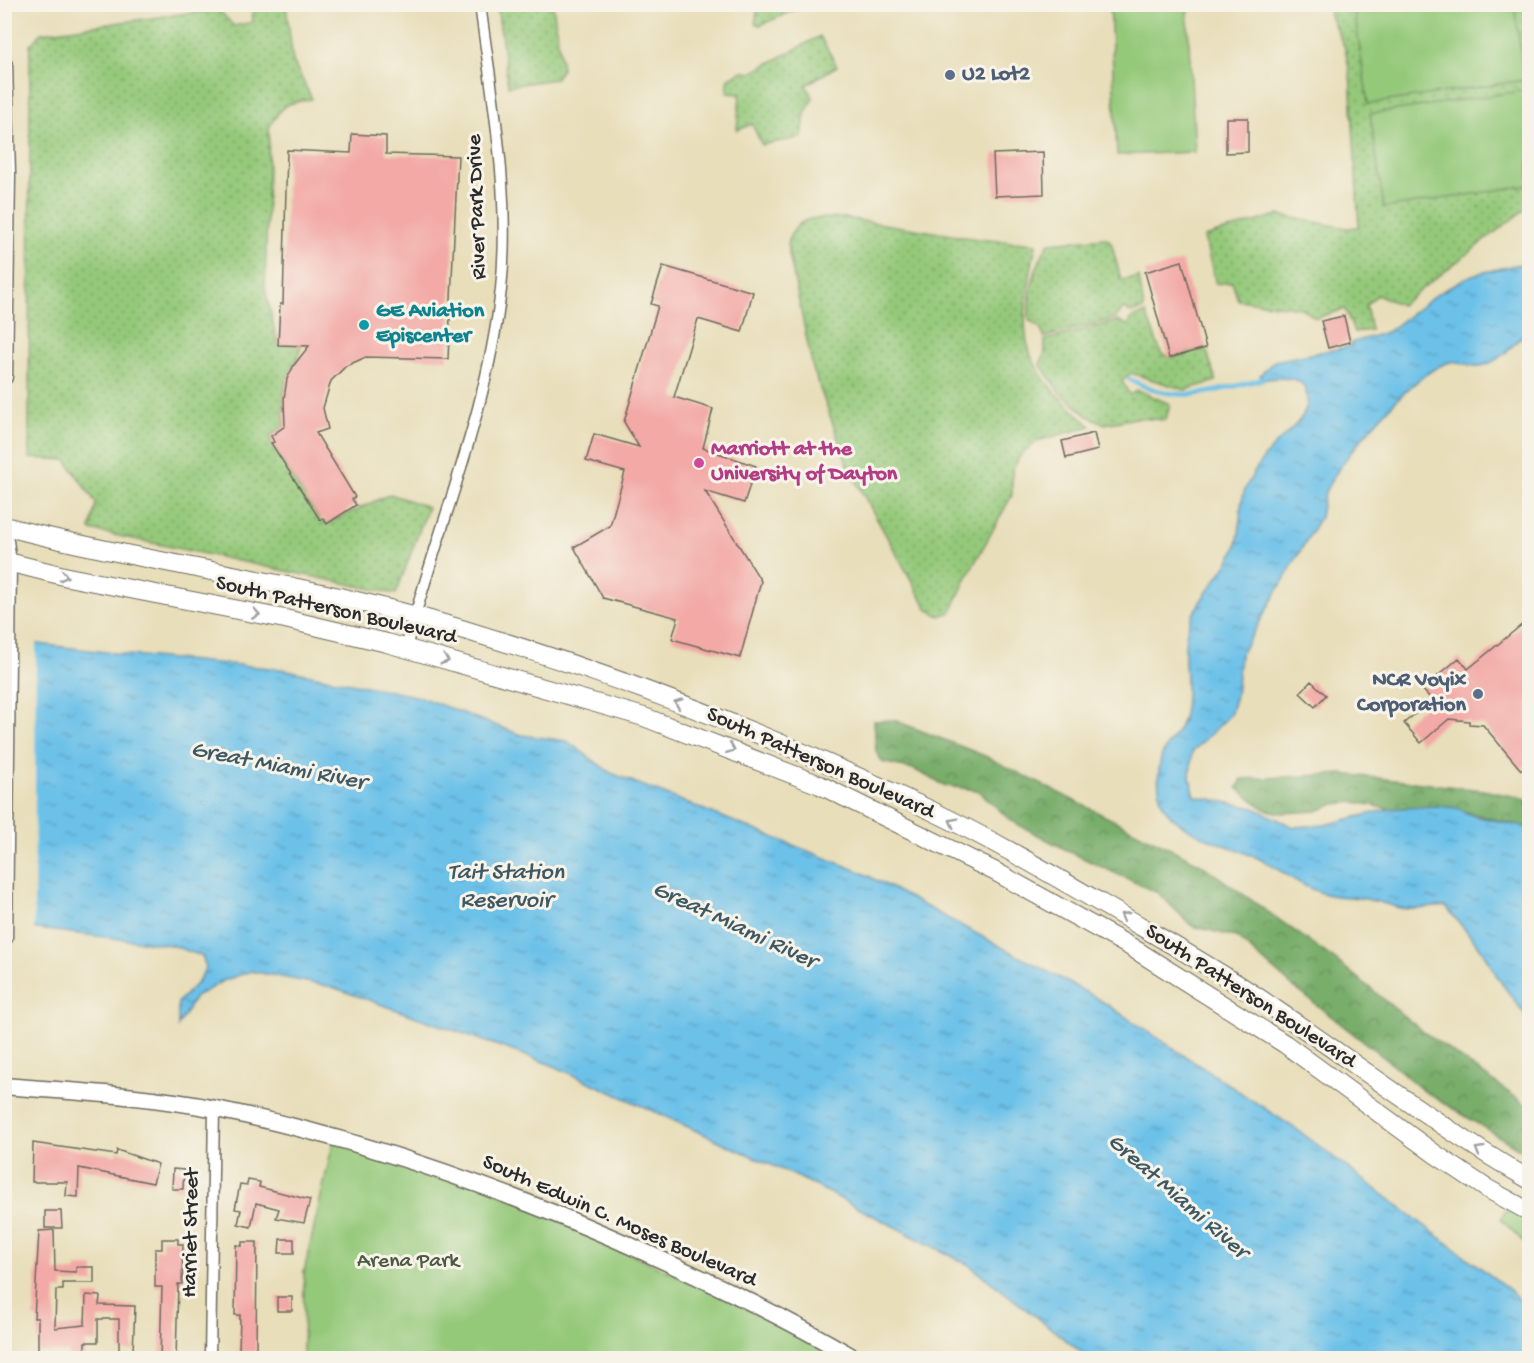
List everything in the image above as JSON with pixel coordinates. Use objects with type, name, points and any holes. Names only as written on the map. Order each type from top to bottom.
[{"type":"main road","points":[[4,65],[7,174],[4,377]]},
{"type":"main road","name":"South Patterson Boulevard","points":[[4,526],[131,556],[298,588],[414,616],[558,659],[745,729],[928,809],[1006,848],[1205,963],[1279,1011],[1461,1140],[1530,1180]]},
{"type":"main road","points":[[4,534],[7,605],[4,938]]},
{"type":"main road","name":"South Patterson Boulevard","points":[[6,561],[122,588],[285,619],[406,648],[644,717],[820,785],[918,831],[1131,947],[1214,997],[1285,1044],[1436,1154],[1486,1188],[1530,1212]]},
{"type":"main road","name":"South Edwin C. Moses Boulevard","points":[[4,1086],[123,1095],[214,1109],[289,1125],[364,1146],[488,1186],[666,1261],[854,1359]]},
{"type":"street","name":"River Park Drive","points":[[406,648],[483,387],[501,288],[502,201],[480,4]]},
{"type":"street","name":"Harriet Street","points":[[210,1359],[214,1109]]},
{"type":"green space","points":[[803,4],[804,6],[761,25],[755,24],[758,5]]},
{"type":"green space","points":[[251,5],[286,5],[293,61],[312,99],[285,106],[269,128],[265,289],[278,345],[301,345],[285,388],[283,408],[285,426],[271,435],[271,443],[320,520],[326,524],[390,494],[428,507],[396,594],[90,530],[96,503],[66,460],[29,458],[30,45],[41,33],[218,9],[234,26],[253,22]]},
{"type":"green space","points":[[497,5],[553,5],[562,69],[555,79],[508,86]]},
{"type":"green space","points":[[1110,5],[1187,5],[1195,152],[1117,155]]},
{"type":"green space","points":[[1329,5],[1529,5],[1529,206],[1401,305],[1377,295],[1366,305],[1371,330],[1354,332],[1345,309],[1316,318],[1301,308],[1238,300],[1232,282],[1216,284],[1204,237],[1278,215],[1346,228],[1359,227],[1350,74],[1345,48],[1330,16]]},
{"type":"green space","points":[[1391,5],[1514,5],[1525,80],[1368,104],[1354,10]]},
{"type":"green space","points":[[820,36],[837,66],[806,85],[813,98],[805,114],[802,137],[762,145],[752,124],[737,130],[740,94],[727,93],[728,79],[742,71],[751,73]]},
{"type":"green space","points":[[1527,90],[1530,107],[1529,185],[1384,208],[1370,114]]},
{"type":"green space","points":[[816,218],[845,218],[978,239],[1036,244],[1026,303],[1025,325],[1028,346],[1035,364],[1047,383],[1091,426],[1037,441],[1020,456],[1012,471],[1012,495],[966,579],[951,612],[940,616],[928,610],[850,471],[813,369],[787,244],[791,234],[802,222]]},
{"type":"green space","points":[[1106,238],[1111,242],[1121,280],[1139,277],[1144,309],[1131,313],[1123,308],[1116,318],[1044,337],[1040,328],[1029,320],[1029,309],[1033,280],[1049,243]]},
{"type":"green space","points":[[1146,313],[1161,353],[1171,358],[1206,348],[1216,381],[1185,390],[1131,373],[1122,381],[1130,395],[1137,390],[1170,404],[1166,420],[1136,418],[1105,424],[1088,416],[1059,392],[1040,364],[1045,353],[1045,340],[1117,321],[1128,325],[1132,318]]},
{"type":"green space","points":[[894,720],[985,756],[1199,863],[1337,961],[1421,1030],[1529,1107],[1529,1155],[1422,1090],[1291,985],[1236,937],[1192,926],[1158,893],[1074,854],[1013,822],[977,790],[946,786],[913,769],[882,762],[876,751],[874,721]]},
{"type":"green space","points":[[1343,774],[1482,790],[1529,799],[1529,828],[1446,807],[1390,809],[1355,802],[1335,804],[1317,811],[1283,813],[1266,810],[1237,788],[1242,779]]},
{"type":"green space","name":"Arena Park","points":[[334,1138],[477,1182],[854,1358],[303,1358],[304,1272]]},
{"type":"green space","points":[[1508,1206],[1529,1218],[1529,1248],[1501,1219]]},
{"type":"water","points":[[1529,262],[1529,328],[1519,339],[1507,352],[1486,365],[1449,362],[1429,372],[1395,401],[1361,439],[1334,475],[1325,493],[1320,517],[1240,656],[1236,695],[1230,715],[1192,752],[1190,778],[1195,796],[1254,808],[1294,827],[1324,825],[1390,809],[1437,806],[1457,808],[1474,816],[1529,828],[1529,1020],[1500,981],[1481,949],[1446,907],[1405,909],[1365,899],[1331,895],[1309,888],[1262,860],[1198,834],[1175,819],[1163,805],[1158,778],[1163,752],[1179,727],[1184,714],[1186,703],[1185,646],[1189,624],[1200,603],[1232,557],[1238,539],[1242,500],[1247,485],[1264,457],[1299,421],[1307,406],[1305,389],[1296,380],[1263,379],[1260,375],[1274,361],[1352,346],[1351,343],[1387,332],[1439,293],[1472,275]]},
{"type":"water","name":"Tait Station Reservoir","points":[[5,640],[130,655],[281,669],[420,697],[521,735],[567,741],[611,773],[861,872],[1097,998],[1299,1131],[1510,1290],[1529,1310],[1529,1358],[1089,1358],[969,1265],[800,1178],[552,1065],[332,987],[251,971],[223,981],[195,997],[178,1026],[178,1002],[198,982],[206,967],[202,956],[171,945],[5,925]]},
{"type":"pier","points":[[5,637],[36,641],[34,932],[4,928]]},
{"type":"building","points":[[1226,118],[1248,118],[1248,152],[1226,153]]},
{"type":"building","name":"GE Aviation Episcenter","points":[[352,134],[386,136],[386,154],[458,156],[448,359],[366,357],[346,366],[331,381],[323,408],[328,429],[316,433],[355,497],[352,499],[356,505],[327,524],[323,518],[320,520],[271,443],[274,442],[271,436],[285,426],[284,399],[287,379],[294,365],[309,346],[278,345],[280,304],[283,304],[287,150],[351,153]]},
{"type":"building","points":[[1043,152],[1044,194],[995,196],[993,154]]},
{"type":"building","points":[[1182,261],[1206,348],[1169,358],[1145,272]]},
{"type":"building","name":"Marriott at the University of Dayton","points":[[663,266],[753,292],[742,332],[698,319],[674,397],[713,409],[703,448],[756,466],[744,503],[705,491],[761,581],[740,658],[672,639],[678,618],[603,598],[574,547],[610,526],[625,472],[586,461],[594,434],[639,447],[624,422],[658,306],[651,304]]},
{"type":"building","points":[[1344,316],[1350,342],[1328,348],[1321,321]]},
{"type":"building","points":[[1094,433],[1098,450],[1066,458],[1062,441]]},
{"type":"building","name":"NCR Voyix Corporation","points":[[1530,618],[1530,763],[1521,770],[1483,725],[1469,724],[1469,721],[1449,719],[1421,743],[1404,723],[1432,700],[1422,689],[1459,658],[1468,669]]},
{"type":"building","points":[[1311,681],[1326,695],[1315,707],[1300,693]]},
{"type":"building","points":[[33,1143],[116,1155],[117,1150],[158,1164],[153,1183],[79,1168],[78,1197],[66,1196],[67,1182],[32,1182]]},
{"type":"building","points":[[173,1169],[184,1170],[183,1189],[172,1189]]},
{"type":"building","points":[[248,1180],[260,1182],[259,1187],[310,1200],[304,1223],[276,1218],[279,1209],[256,1203],[251,1227],[238,1224],[241,1210],[235,1209],[240,1184],[247,1185]]},
{"type":"building","points":[[45,1211],[61,1211],[62,1228],[45,1228]]},
{"type":"building","points":[[54,1230],[55,1271],[76,1272],[76,1267],[94,1267],[94,1283],[63,1283],[63,1290],[56,1290],[55,1328],[85,1325],[86,1295],[100,1296],[99,1305],[135,1306],[133,1351],[119,1351],[119,1319],[98,1319],[98,1342],[85,1342],[85,1359],[68,1359],[68,1352],[38,1352],[38,1318],[34,1318],[39,1231]]},
{"type":"building","points":[[162,1239],[178,1239],[178,1244],[183,1244],[182,1284],[178,1284],[176,1359],[160,1359],[162,1287],[155,1287],[155,1249],[162,1249]]},
{"type":"building","points":[[280,1239],[294,1239],[294,1253],[279,1253]]},
{"type":"building","points":[[242,1242],[257,1242],[256,1352],[239,1352],[240,1315],[235,1315],[236,1245],[242,1246]]},
{"type":"building","points":[[277,1297],[292,1297],[292,1311],[277,1311]]},
{"type":"waterway","points":[[1129,379],[1147,387],[1180,394],[1211,392],[1263,379]]},
{"type":"place","name":"U2 Lot2","points":[[950,75]]},
{"type":"place","name":"GE Aviation Episcenter","points":[[364,325]]},
{"type":"place","name":"Marriott at the University of Dayton","points":[[699,463]]},
{"type":"place","name":"NCR Voyix Corporation","points":[[1478,694]]},
{"type":"water label","name":"Great Miami River","points":[[278,767]]},
{"type":"water label","name":"Great Miami River","points":[[734,926]]},
{"type":"water label","name":"Great Miami River","points":[[1177,1197]]}]
